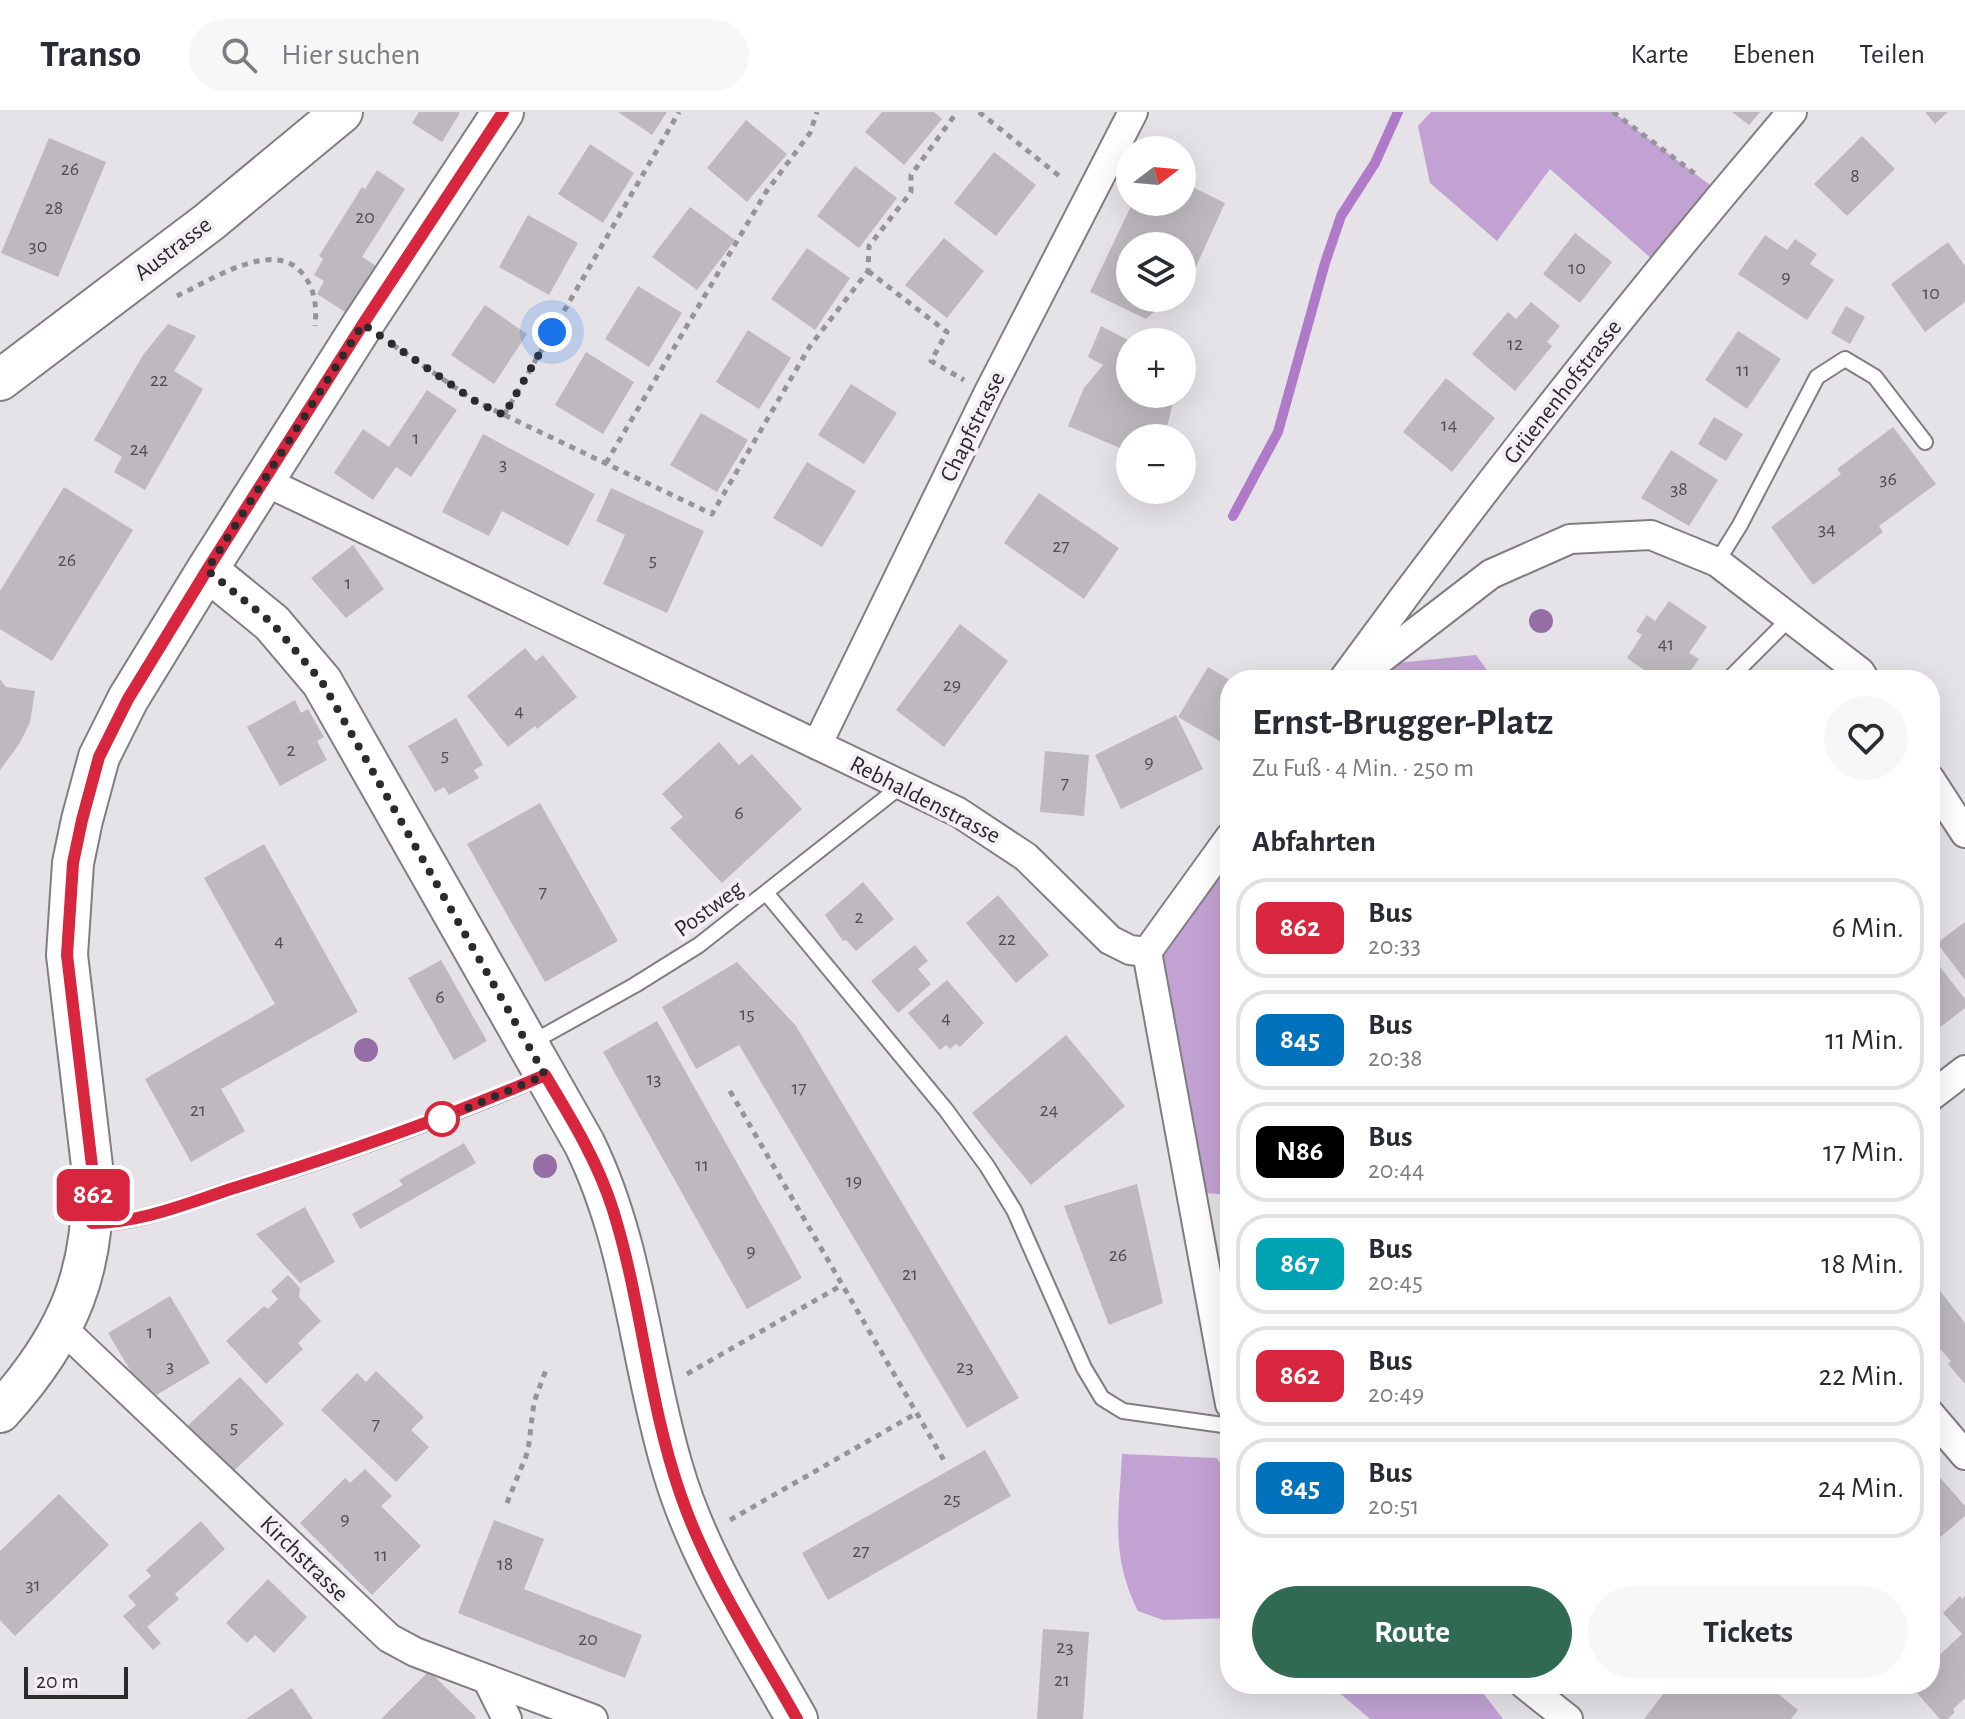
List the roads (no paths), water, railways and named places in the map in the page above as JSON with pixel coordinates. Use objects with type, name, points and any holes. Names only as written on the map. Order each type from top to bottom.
[{"type":"street","name":"Austrasse","points":[[0,380],[209,222],[342,112]]},
{"type":"street","points":[[0,1412],[31,1374],[61,1327],[85,1271],[92,1223],[92,1166],[67,955],[73,863],[99,757],[128,699],[207,570],[363,324],[503,112]]},
{"type":"street","name":"Chapfstrasse","points":[[817,745],[988,394],[1133,112]]},
{"type":"street","name":"Grüenenhofstrasse","points":[[1351,670],[1641,291],[1792,112]]},
{"type":"street","name":"Rebhaldenstrasse","points":[[264,481],[958,812],[1006,842],[1045,873],[1110,940],[1130,950],[1147,952]]},
{"type":"street","points":[[1367,670],[1491,574],[1570,539],[1651,535],[1717,562],[1857,670]]},
{"type":"street","points":[[207,570],[272,623],[322,682],[584,1143],[613,1209],[672,1468],[698,1538],[797,1719]]},
{"type":"street","points":[[1940,794],[1965,833]]},
{"type":"street","points":[[1220,851],[1147,952],[1220,1350]]},
{"type":"street","points":[[1940,1089],[1965,1070]]},
{"type":"street","name":"Kirchstrasse","points":[[61,1327],[376,1628],[402,1647],[593,1719]]},
{"type":"street","points":[[1940,1426],[1965,1455]]},
{"type":"street","points":[[487,1679],[507,1719]]},
{"type":"street","points":[[1537,1694],[1568,1719]]},
{"type":"lane","points":[[1717,562],[1740,525],[1817,377],[1845,359],[1875,377],[1925,442]]},
{"type":"lane","points":[[1738,670],[1790,618]]},
{"type":"lane","name":"Postweg","points":[[92,1223],[118,1222],[149,1215],[319,1162],[442,1119],[537,1060],[767,894],[901,786]]},
{"type":"lane","points":[[767,894],[946,1110],[998,1181],[1032,1248],[1084,1368],[1102,1398],[1131,1413],[1220,1425]]},
{"type":"waterway","points":[[1233,516],[1278,432],[1341,216],[1375,163],[1398,112]]}]
